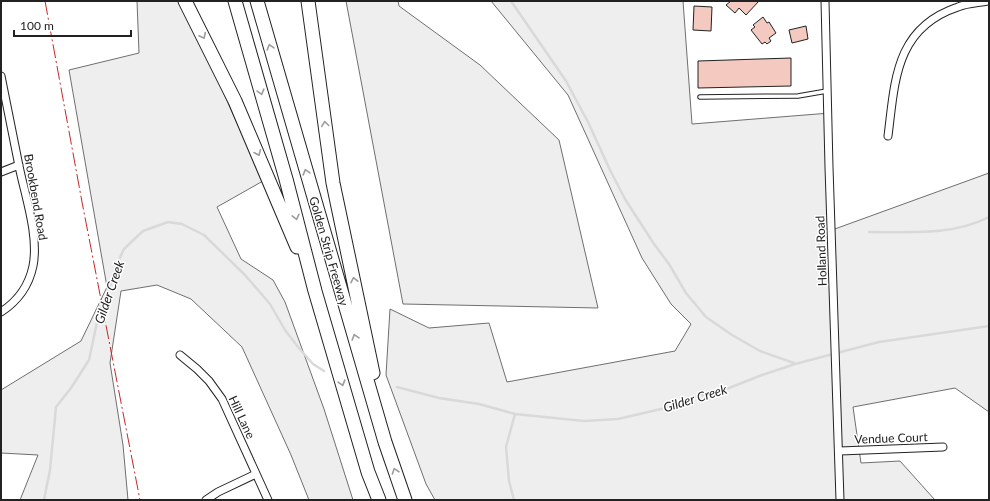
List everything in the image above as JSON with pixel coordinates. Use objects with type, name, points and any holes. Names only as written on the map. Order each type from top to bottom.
[{"type":"highway","points":[[185,1],[235,101],[315,292]]},
{"type":"highway","name":"Golden Strip Freeway","points":[[235,1],[286,179],[315,292],[366,465],[379,500]]},
{"type":"highway","name":"Golden Strip Freeway","points":[[257,1],[385,442],[405,500]]},
{"type":"highway","points":[[308,1],[333,183],[369,351],[385,442]]},
{"type":"street","name":"Holland Road","points":[[825,1],[826,91],[840,451],[840,500]]},
{"type":"street","points":[[888,136],[898,65],[903,53],[914,36],[924,25],[941,13],[960,6],[988,1]]},
{"type":"street","name":"Brookbend Road","points":[[1,76],[32,227],[34,244],[33,265],[23,291],[15,301],[1,312]]},
{"type":"street","points":[[1,172],[19,165]]},
{"type":"street","name":"Hill Lane","points":[[180,355],[209,380],[222,399],[268,500]]},
{"type":"street","name":"Vendue Court","points":[[840,451],[943,447]]},
{"type":"street","points":[[206,500],[218,492],[256,474]]},
{"type":"lane","points":[[700,97],[798,96],[826,91]]},
{"type":"shaded area","points":[[137,1],[178,1],[207,56],[263,181],[217,207],[241,259],[273,280],[285,302],[324,409],[353,500],[309,500],[291,455],[242,347],[191,299],[157,285],[121,291],[110,363],[123,445],[128,500],[20,500],[38,455],[1,453],[1,390],[81,341],[107,287],[69,70],[139,53]]},
{"type":"shaded area","points":[[346,1],[398,1],[399,6],[480,65],[559,140],[598,308],[403,304]]},
{"type":"shaded area","points":[[491,1],[683,1],[692,124],[830,113],[832,230],[989,173],[989,412],[955,388],[853,407],[861,463],[900,461],[935,500],[435,500],[426,484],[386,375],[390,309],[429,328],[489,323],[507,382],[675,351],[691,324],[671,304],[642,258],[568,95]]},
{"type":"building","points":[[731,1],[759,1],[746,15],[739,8],[735,13],[726,5]]},
{"type":"building","points":[[694,6],[712,7],[711,31],[693,30]]},
{"type":"building","points":[[763,17],[767,23],[769,22],[776,33],[769,38],[771,41],[767,44],[765,42],[762,44],[751,30],[755,27],[753,25]]},
{"type":"building","points":[[806,26],[808,39],[792,43],[789,30]]},
{"type":"building","points":[[791,58],[791,86],[698,88],[698,61]]},
{"type":"waterway","points":[[511,1],[566,81],[588,122],[625,199],[654,244],[669,264],[686,293],[706,317],[732,335],[760,351],[794,363]]},
{"type":"waterway","points":[[869,232],[930,232],[960,227],[989,217]]},
{"type":"waterway","name":"Gilder Creek","points":[[44,500],[50,470],[56,407],[71,388],[89,360],[99,313],[114,276],[116,266],[124,249],[143,231],[168,222],[182,224],[204,235],[245,275],[270,304],[285,330],[298,347],[313,364],[324,371]]},
{"type":"waterway","name":"Gilder Creek","points":[[397,387],[439,398],[479,404],[515,414],[584,421],[618,419],[661,409],[687,399],[729,388],[795,364],[879,342],[989,326]]},
{"type":"waterway","points":[[514,500],[509,481],[506,447],[515,414]]},
{"type":"power","points":[[45,1],[82,202],[140,500]]}]
